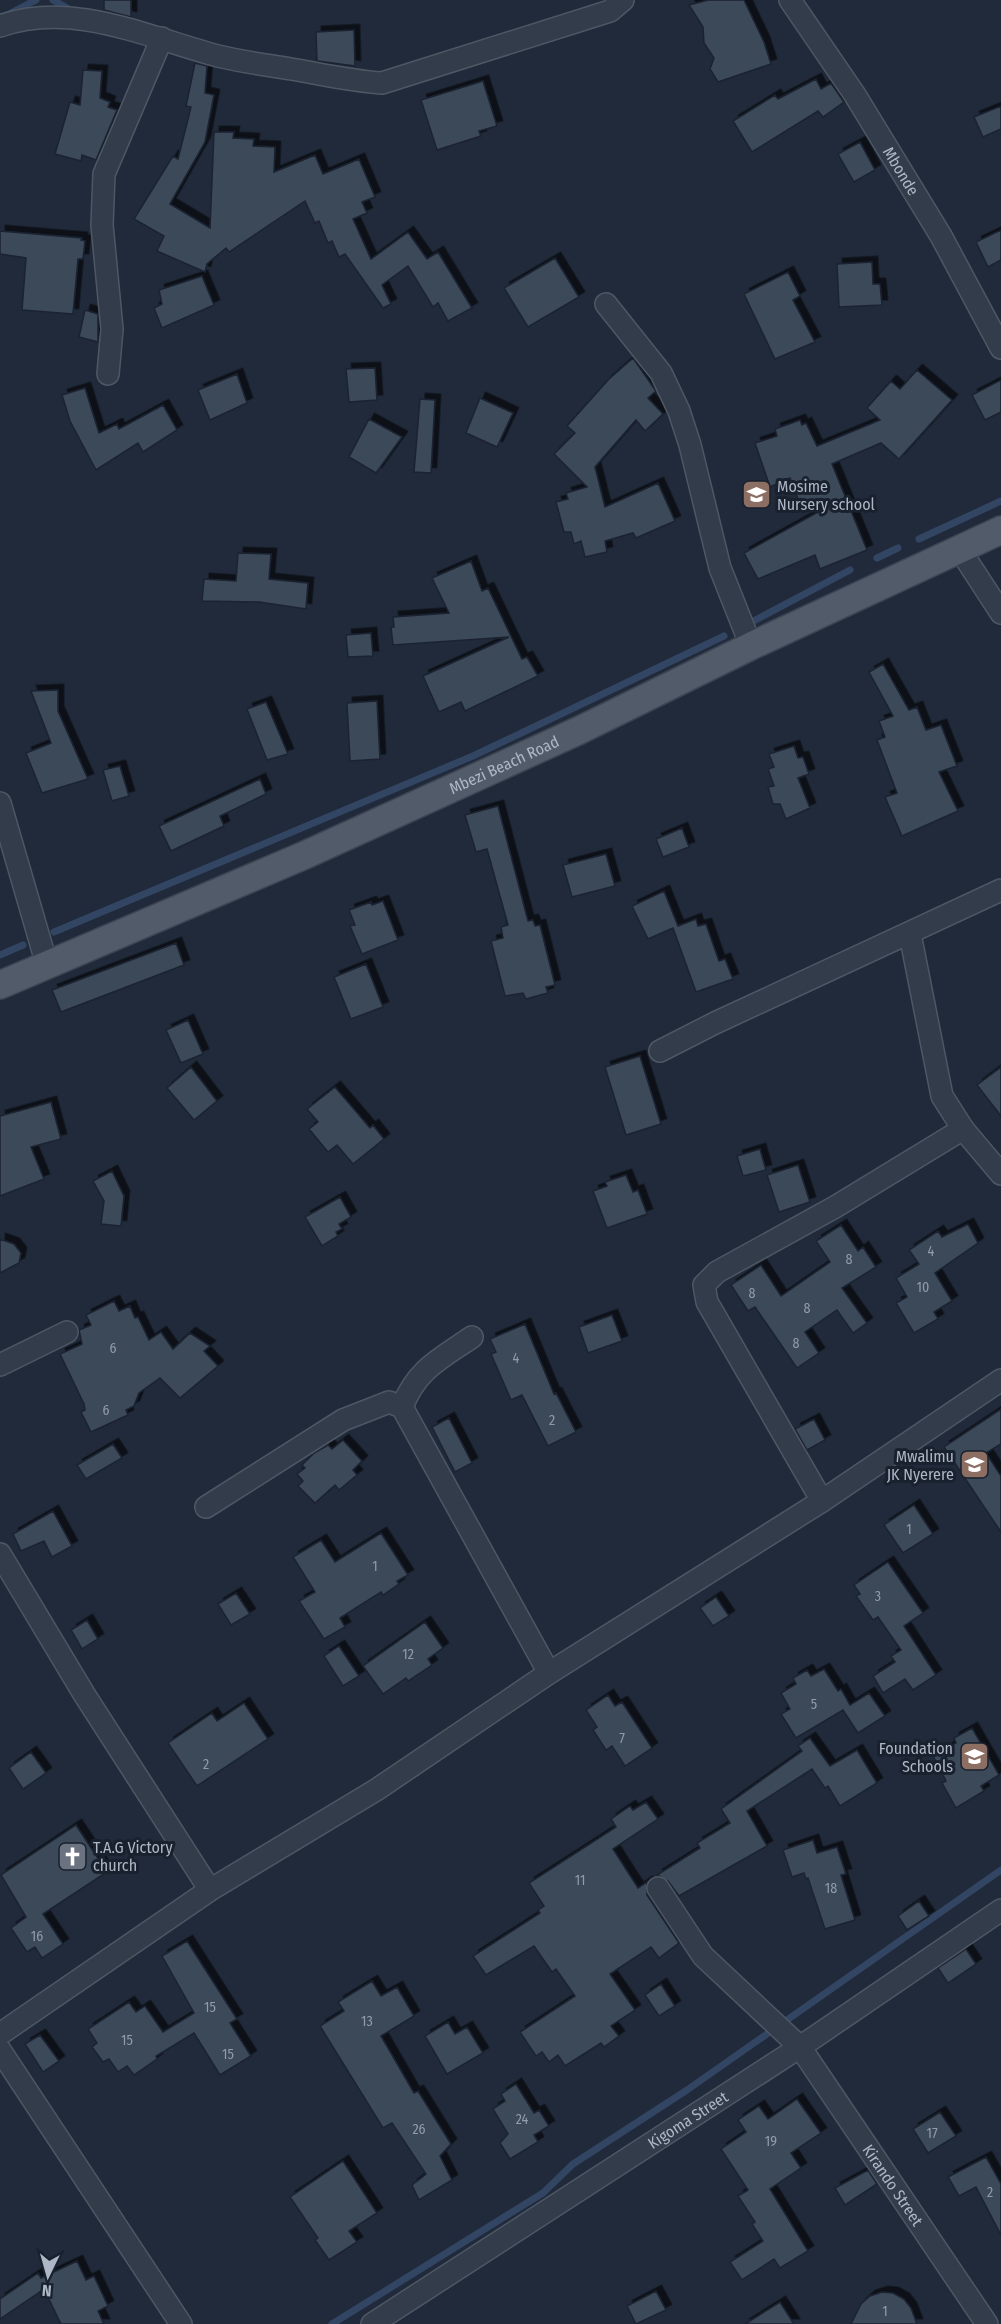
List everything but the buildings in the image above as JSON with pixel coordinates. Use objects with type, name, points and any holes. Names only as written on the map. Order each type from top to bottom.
[{"type":"main road","name":"Mbezi Beach Road","points":[[0,985],[305,855],[580,730],[751,646],[1001,530]]},
{"type":"street","points":[[0,26],[39,16],[80,18],[129,27],[219,56],[356,82],[382,83],[610,11],[623,0]]},
{"type":"street","name":"Mbonde","points":[[790,0],[855,95],[941,236],[1001,348]]},
{"type":"street","points":[[108,374],[112,329],[102,225],[104,174],[162,38]]},
{"type":"street","points":[[606,304],[661,373],[679,411],[690,445],[720,568],[751,646]]},
{"type":"street","points":[[960,550],[1001,613]]},
{"type":"street","points":[[0,803],[47,965]]},
{"type":"street","points":[[660,1051],[788,988],[910,934],[1001,890]]},
{"type":"street","points":[[910,934],[942,1096],[963,1129],[1001,1174]]},
{"type":"street","points":[[822,1501],[707,1302],[704,1285],[717,1272],[835,1207],[963,1129]]},
{"type":"street","points":[[0,1365],[67,1332]]},
{"type":"street","points":[[402,1407],[410,1386],[422,1372],[472,1337]]},
{"type":"street","points":[[0,2034],[210,1890],[376,1790],[549,1673],[822,1501],[1001,1380]]},
{"type":"street","points":[[206,1507],[343,1419],[389,1402],[402,1407],[549,1673]]},
{"type":"street","points":[[0,1554],[78,1684],[210,1890]]},
{"type":"street","name":"Kirando Street","points":[[658,1888],[703,1956],[800,2047],[987,2324]]},
{"type":"street","name":"Kigoma Street","points":[[372,2324],[800,2047],[1001,1910]]},
{"type":"street","points":[[0,2050],[181,2324]]},
{"type":"waterway","points":[[5,16],[36,0]]},
{"type":"waterway","points":[[53,0],[69,9]]},
{"type":"waterway","points":[[919,539],[1001,501]]},
{"type":"waterway","points":[[877,558],[898,548]]},
{"type":"waterway","points":[[746,625],[850,570]]},
{"type":"waterway","points":[[54,932],[473,756],[724,636]]},
{"type":"waterway","points":[[0,955],[23,945]]},
{"type":"waterway","points":[[332,2324],[543,2193],[573,2164],[687,2090],[1001,1870]]},
{"type":"place","name":"Mosime Nursery school","points":[[756,495]]},
{"type":"place","name":"Mwalimu JK Nyerere","points":[[975,1465]]},
{"type":"place","name":"Foundation Schools","points":[[974,1757]]},
{"type":"place","name":"T.A.G Victory church","points":[[72,1856]]}]
